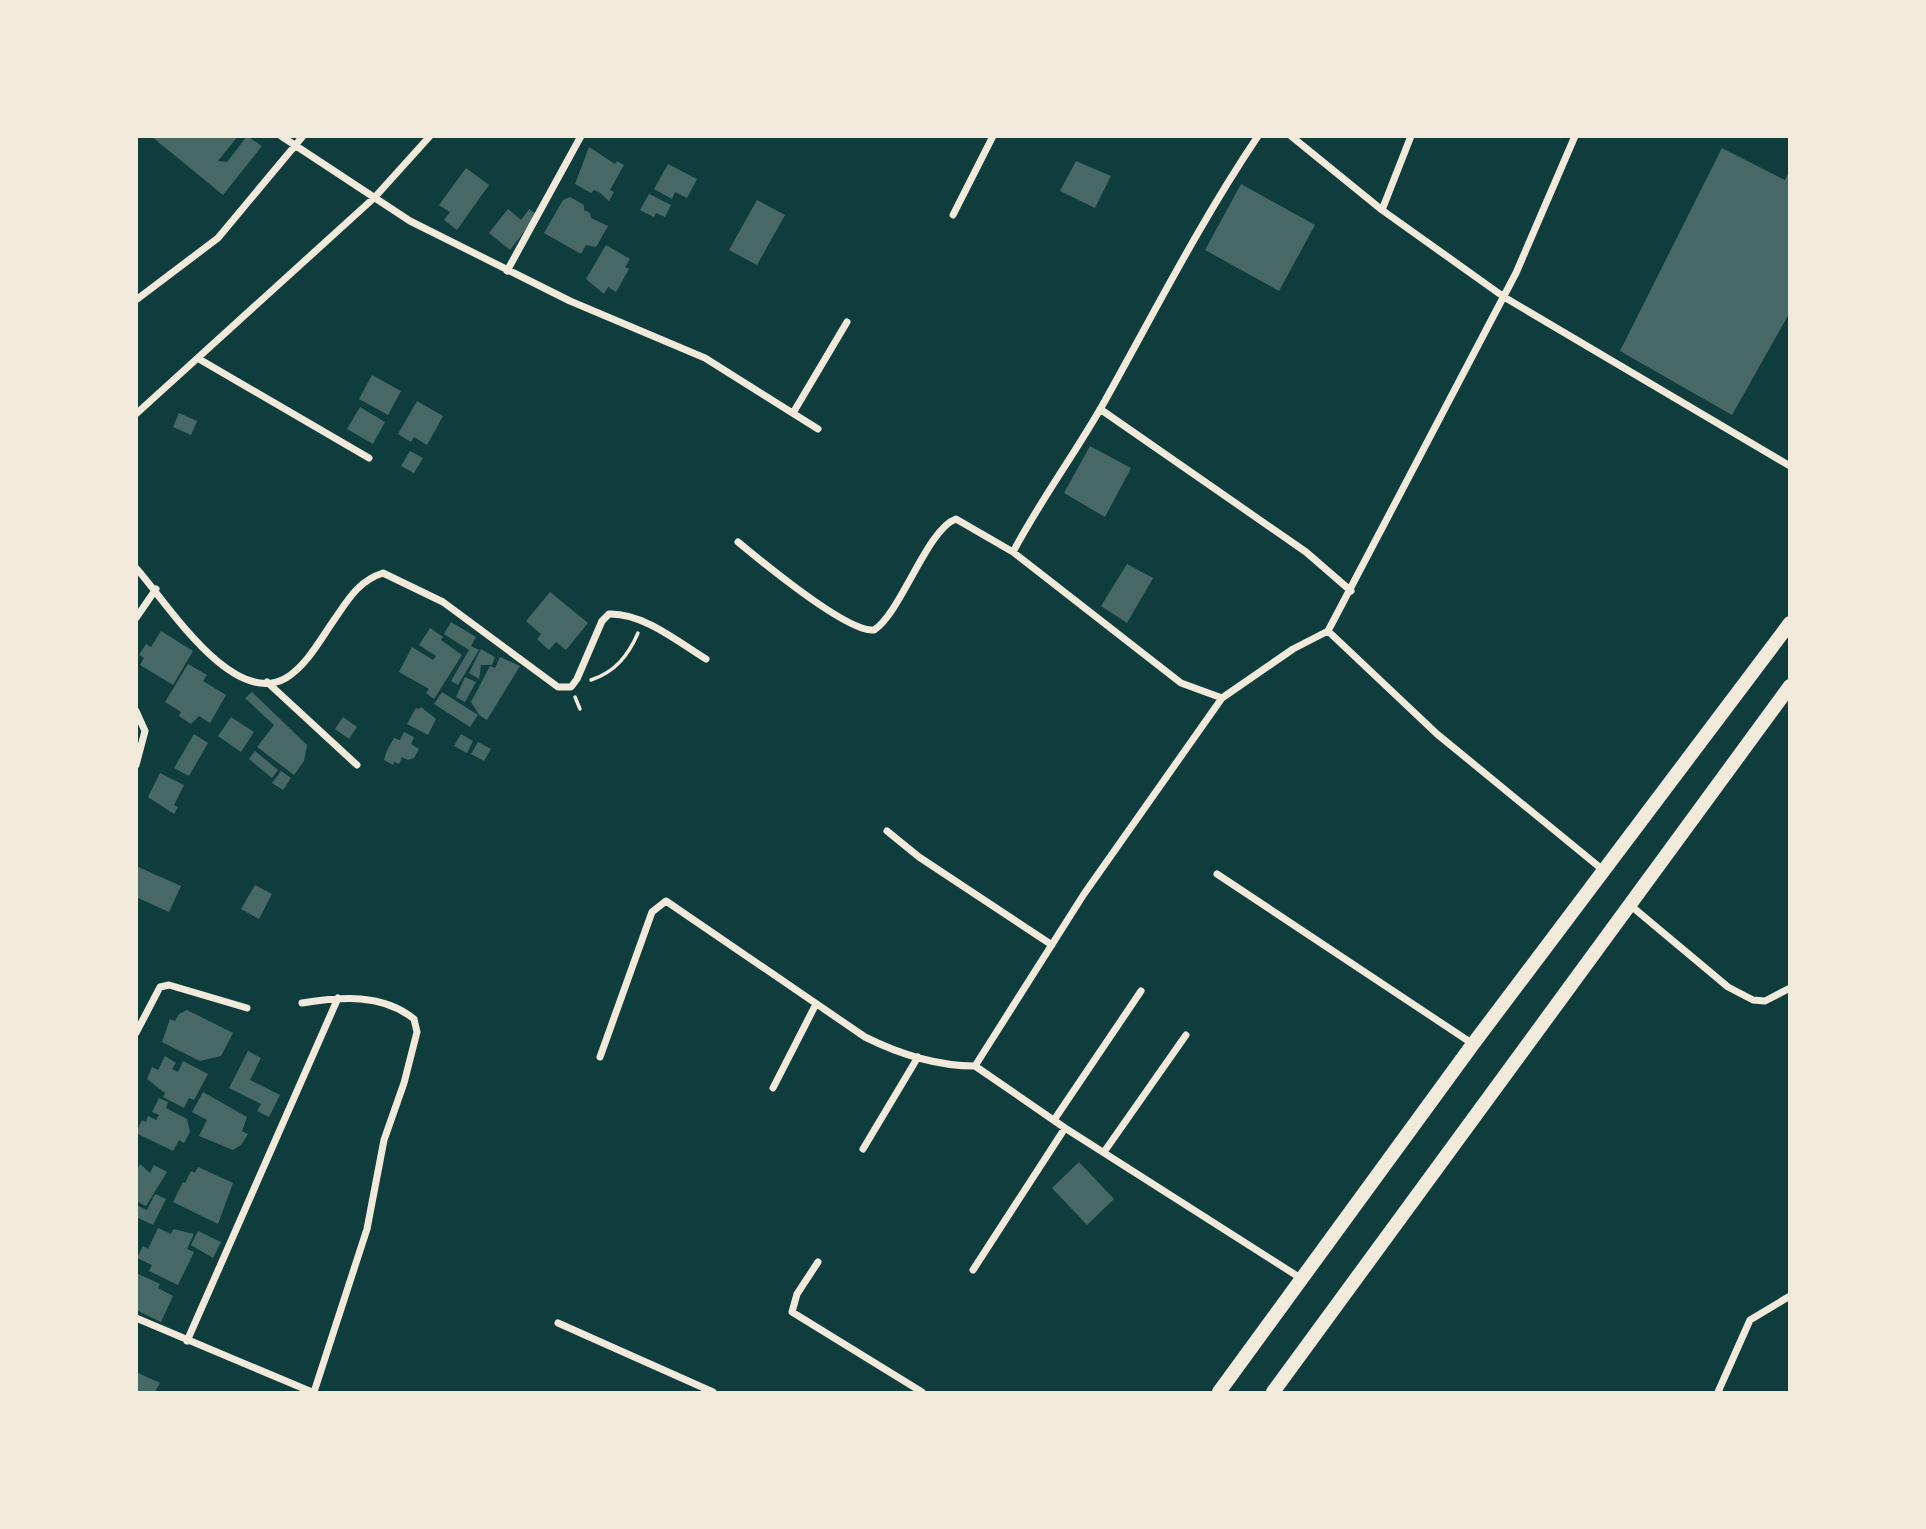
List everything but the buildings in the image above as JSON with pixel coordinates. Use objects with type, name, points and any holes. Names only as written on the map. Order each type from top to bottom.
[{"type":"highway","points":[[1219,1392],[1473,1044],[1790,623]]},
{"type":"highway","points":[[1273,1392],[1790,686]]},
{"type":"street","points":[[281,136],[410,221],[508,271],[705,358],[818,429]]},
{"type":"street","points":[[138,298],[218,238],[303,136]]},
{"type":"street","points":[[136,414],[200,359],[375,197],[430,136]]},
{"type":"street","points":[[508,271],[581,136]]},
{"type":"street","points":[[953,215],[993,136]]},
{"type":"street","points":[[1013,552],[1042,499],[1100,409],[1222,189],[1258,136]]},
{"type":"street","points":[[1291,136],[1382,210],[1504,297],[1790,466]]},
{"type":"street","points":[[1382,210],[1411,136]]},
{"type":"street","points":[[975,1066],[1161,781],[1222,698],[1293,649],[1328,631],[1504,297],[1575,136]]},
{"type":"street","points":[[793,413],[847,322]]},
{"type":"street","points":[[200,359],[369,458]]},
{"type":"street","points":[[1100,409],[1306,552],[1351,591]]},
{"type":"street","points":[[737,542],[838,617],[867,631],[879,627],[951,521],[960,521],[1013,552],[1181,683],[1222,698]]},
{"type":"street","points":[[136,568],[156,589],[173,617],[229,672],[246,680],[267,682],[284,679],[301,666],[359,585],[383,573],[443,602],[558,687],[571,687],[608,614],[619,614],[642,622],[706,659]]},
{"type":"street","points":[[136,618],[156,589]]},
{"type":"street","points":[[1328,631],[1437,734],[1603,870]]},
{"type":"street","points":[[267,682],[357,765]]},
{"type":"street","points":[[136,711],[145,731],[136,765]]},
{"type":"street","points":[[887,831],[919,858],[1052,946]]},
{"type":"street","points":[[1217,874],[1473,1044]]},
{"type":"street","points":[[600,1057],[652,912],[659,903],[666,901],[865,1037],[948,1066],[975,1066],[1065,1128],[1302,1279]]},
{"type":"street","points":[[1630,905],[1738,994],[1765,1001],[1790,988]]},
{"type":"street","points":[[136,1033],[160,987],[169,985],[247,1007]]},
{"type":"street","points":[[1054,1120],[1141,991]]},
{"type":"street","points":[[187,1341],[338,998]]},
{"type":"street","points":[[136,1318],[313,1392],[367,1229],[384,1140],[404,1083],[417,1032],[414,1019],[397,1007],[358,998],[302,1003]]},
{"type":"street","points":[[773,1088],[816,1004]]},
{"type":"street","points":[[1104,1152],[1186,1035]]},
{"type":"street","points":[[863,1149],[918,1057]]},
{"type":"street","points":[[973,1270],[1065,1128]]},
{"type":"street","points":[[818,1262],[797,1294],[792,1312],[922,1392]]},
{"type":"street","points":[[1718,1392],[1751,1320],[1790,1296]]},
{"type":"street","points":[[558,1323],[713,1392]]},
{"type":"path","points":[[571,687],[609,674],[630,652],[642,622]]}]
